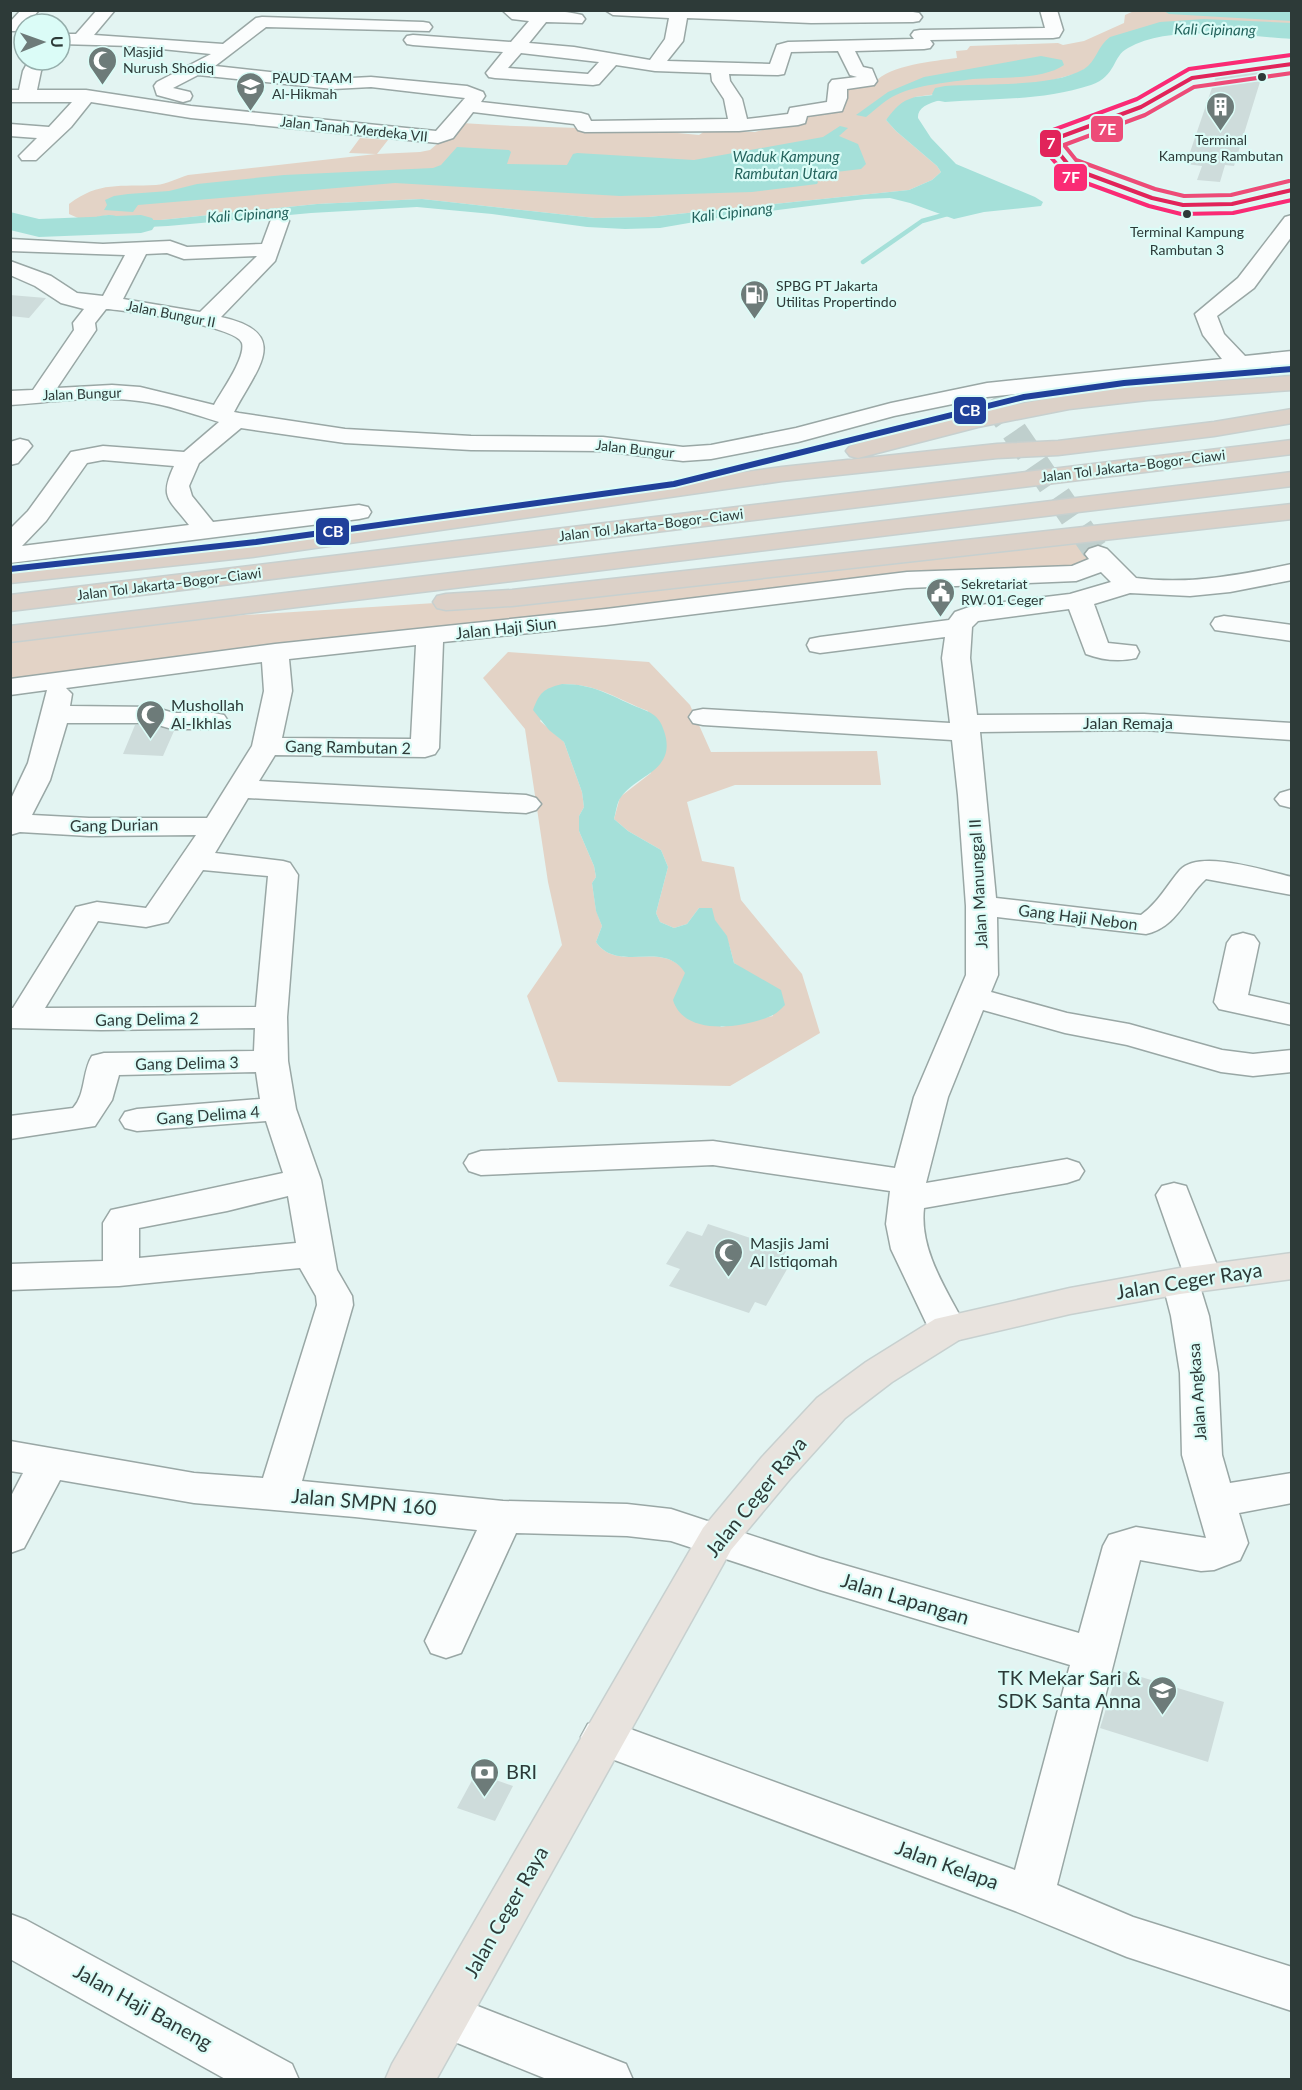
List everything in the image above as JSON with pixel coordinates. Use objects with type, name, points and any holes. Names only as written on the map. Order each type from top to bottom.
[{"type":"highway","points":[[782,474],[923,431],[1044,407],[1170,390],[1292,383]]},
{"type":"highway","points":[[823,469],[885,451],[965,437],[1031,416],[1170,400],[1292,397]]},
{"type":"highway","points":[[997,451],[1046,433],[1292,397]]},
{"type":"highway","points":[[10,575],[252,549],[782,474],[997,451],[1058,448],[1214,429],[1292,416]]},
{"type":"highway","name":"Jalan Tol Jakarta–Bogor–Ciawi","points":[[10,603],[1292,447]]},
{"type":"highway","name":"Jalan Tol Jakarta–Bogor–Ciawi","points":[[10,634],[1292,479]]},
{"type":"highway","points":[[1232,486],[1292,484]]},
{"type":"highway","points":[[74,626],[512,598],[1292,511]]},
{"type":"main road","name":"Jalan Ceger Raya","points":[[409,2079],[717,1539],[776,1468],[831,1408],[879,1372],[948,1329],[1071,1301],[1192,1279],[1292,1266]]},
{"type":"street","points":[[80,40],[107,10]]},
{"type":"street","points":[[415,37],[437,10]]},
{"type":"street","points":[[510,10],[518,15],[579,15]]},
{"type":"street","points":[[613,10],[715,12],[811,18],[911,14],[924,46]]},
{"type":"street","points":[[167,108],[183,95],[165,91],[163,86],[228,50],[264,16],[415,37],[574,52],[655,66],[777,70],[785,48],[924,46],[997,24],[1054,33],[1048,10]]},
{"type":"street","points":[[655,66],[674,41],[676,21],[682,13]]},
{"type":"street","points":[[542,16],[495,73],[593,80],[611,59]]},
{"type":"street","points":[[415,37],[460,32]]},
{"type":"street","points":[[72,40],[132,41],[228,50]]},
{"type":"street","points":[[468,106],[583,120],[583,125],[588,126],[739,124],[798,119],[797,112],[835,107],[838,98],[838,84],[868,81],[865,73],[856,71],[844,46]]},
{"type":"street","points":[[371,82],[387,67]]},
{"type":"street","points":[[194,69],[333,84],[371,82],[474,94],[476,96],[468,106]]},
{"type":"street","points":[[719,69],[721,81],[732,99],[739,124]]},
{"type":"street","points":[[19,95],[31,72]]},
{"type":"street","name":"Jalan Tanah Merdeka VII","points":[[19,95],[86,96],[167,108],[438,137],[446,135],[468,106]]},
{"type":"street","points":[[29,156],[86,96]]},
{"type":"street","points":[[356,129],[376,110]]},
{"type":"street","points":[[307,146],[333,127]]},
{"type":"street","points":[[10,130],[53,133]]},
{"type":"street","points":[[205,320],[268,257],[279,221]]},
{"type":"street","points":[[1239,363],[1215,337],[1207,324],[1206,314],[1246,284],[1292,221]]},
{"type":"street","points":[[10,246],[103,250],[170,247],[184,253],[270,250]]},
{"type":"street","points":[[41,395],[84,330],[84,323],[102,306],[140,248]]},
{"type":"street","name":"Jalan Bungur II","points":[[10,267],[43,281],[69,298],[80,302],[205,320],[233,326],[246,333],[252,342],[252,355],[228,417]]},
{"type":"street","name":"Jalan Bungur","points":[[10,398],[111,392],[140,393],[228,417],[345,436],[402,441],[603,444],[683,454],[711,452],[798,435],[891,410],[990,395],[1292,358]]},
{"type":"street","points":[[207,531],[180,497],[177,486],[189,460],[228,417]]},
{"type":"street","points":[[10,544],[37,516],[79,457],[103,453],[189,460]]},
{"type":"street","points":[[10,555],[359,512]]},
{"type":"street","name":"Jalan Haji Siun","points":[[10,687],[275,652],[772,598],[907,580],[1076,573],[1101,558],[1128,585]]},
{"type":"street","points":[[820,645],[959,627],[964,618],[972,614],[1107,594],[1128,585],[1172,591],[1246,582],[1292,572]]},
{"type":"street","points":[[1079,599],[1096,648],[1104,651],[1126,652]]},
{"type":"street","points":[[1224,624],[1292,633]]},
{"type":"street","name":"Jalan Manunggal II","points":[[948,1329],[909,1249],[904,1224],[908,1190],[931,1097],[982,975],[981,906],[973,795],[956,658],[959,627]]},
{"type":"street","name":"Gang Rambutan 2","points":[[266,746],[425,748],[430,636]]},
{"type":"street","points":[[16,1018],[87,914],[97,911],[146,918],[158,915],[241,789],[266,746],[278,691],[275,652]]},
{"type":"street","points":[[12,825],[23,773],[52,733],[60,681]]},
{"type":"street","points":[[56,714],[153,715],[172,721],[214,721]]},
{"type":"street","name":"Jalan Remaja","points":[[703,717],[965,728],[1144,722],[1292,732]]},
{"type":"street","points":[[241,789],[526,804]]},
{"type":"street","name":"Gang Durian","points":[[12,825],[216,827]]},
{"type":"street","points":[[195,860],[272,867],[279,869],[283,875],[271,1017],[271,1061],[279,1109],[303,1179],[315,1254],[322,1280],[331,1289],[335,1305],[278,1494]]},
{"type":"street","name":"Gang Haji Nebon","points":[[981,906],[1146,925],[1158,920],[1190,876],[1199,869],[1215,870],[1292,886]]},
{"type":"street","points":[[1243,944],[1230,1002],[1292,1015]]},
{"type":"street","points":[[973,997],[1065,1023],[1129,1035],[1221,1061],[1253,1065],[1292,1061]]},
{"type":"street","name":"Gang Delima 2","points":[[16,1018],[101,1020],[271,1017]]},
{"type":"street","name":"Gang Delima 3","points":[[10,1128],[83,1118],[98,1095],[104,1064],[271,1061]]},
{"type":"street","name":"Gang Delima 4","points":[[137,1120],[191,1114],[279,1109]]},
{"type":"street","points":[[481,1163],[713,1153],[908,1190],[1068,1171]]},
{"type":"street","points":[[119,1274],[121,1223],[124,1219],[227,1199],[303,1179]]},
{"type":"street","name":"Jalan Angkasa","points":[[1094,1655],[1123,1546],[1139,1543],[1200,1554],[1219,1553],[1226,1549],[1228,1542],[1202,1455],[1199,1373],[1190,1316],[1192,1279],[1174,1195]]},
{"type":"street","points":[[10,1277],[119,1274],[315,1254]]},
{"type":"street","name":"Jalan SMPN 160","points":[[10,1456],[194,1488],[278,1494],[503,1517],[627,1520],[671,1525],[717,1539]]},
{"type":"street","points":[[10,1537],[49,1462]]},
{"type":"street","points":[[1217,1501],[1292,1488]]},
{"type":"street","points":[[446,1641],[503,1517]]},
{"type":"street","name":"Jalan Lapangan","points":[[717,1539],[820,1574],[1094,1655]]},
{"type":"street","points":[[1031,1896],[1094,1655]]},
{"type":"street","name":"Jalan Kelapa","points":[[603,1737],[1031,1896],[1127,1936],[1292,1989]]},
{"type":"street","name":"Jalan Haji Baneng","points":[[10,1935],[275,2079]]},
{"type":"street","points":[[447,2016],[609,2079]]},
{"type":"shaded area","points":[[1134,11],[1291,11],[1291,29],[1204,25],[1155,27],[1110,42],[1091,65],[1078,73],[1008,89],[965,90],[915,97],[886,120],[941,172],[932,180],[909,190],[649,217],[595,218],[422,199],[317,204],[161,220],[124,220],[110,215],[85,221],[69,214],[69,204],[100,188],[156,185],[188,175],[376,154],[349,153],[360,138],[388,140],[377,154],[430,150],[462,123],[640,130],[699,135],[705,131],[755,132],[799,120],[798,113],[841,108],[841,85],[875,82],[882,76],[901,68],[957,58],[956,51],[967,50],[970,46],[1058,43],[1063,45],[1084,41],[1124,23],[1125,15]]},
{"type":"shaded area","points":[[1084,534],[1098,554],[1076,573],[907,580],[11,687],[10,634],[74,626],[512,598]]},
{"type":"shaded area","points":[[508,652],[649,662],[690,705],[711,752],[877,751],[881,785],[735,785],[687,802],[702,861],[734,867],[741,900],[802,974],[820,1033],[730,1086],[558,1082],[527,996],[562,945],[548,882],[525,729],[483,678]],"holes":[[[562,684],[597,689],[648,711],[651,773],[620,797],[614,819],[628,831],[661,850],[668,867],[656,913],[660,922],[674,928],[687,924],[699,908],[719,926],[729,945],[734,963],[753,976],[773,1016],[721,1027],[682,981],[686,973],[676,963],[665,958],[616,956],[605,951],[596,942],[602,926],[596,910],[592,883],[596,877],[594,866],[579,831],[579,816],[584,807],[582,792],[564,742],[540,721]]]},
{"type":"water","points":[[1164,11],[1291,11],[1291,21],[1169,14]]},
{"type":"water","name":"Waduk Kampung Rambutan Utara","points":[[1041,56],[1062,60],[1064,65],[1055,70],[1033,75],[973,79],[913,89],[892,97],[866,117],[856,115],[888,92],[924,77]]},
{"type":"water","points":[[1008,89],[1017,97],[944,99],[930,103],[921,109],[918,118],[931,138],[956,164],[1035,197],[1043,202],[1041,206],[984,212],[954,219],[890,198],[865,199],[729,216],[660,228],[625,229],[587,227],[492,214],[417,207],[311,213],[168,226],[67,231],[103,215],[118,216],[125,220],[161,220],[317,204],[422,199],[595,218],[649,217],[909,190],[932,180],[941,172],[896,131],[886,120],[889,116],[902,103],[915,97]]},
{"type":"water","name":"Waduk Kampung Rambutan Utara","points":[[840,126],[848,128],[839,136],[858,144],[866,164],[861,169],[811,175],[818,182],[817,184],[752,192],[620,196],[395,183],[138,205],[133,212],[104,210],[107,205],[105,200],[114,196],[169,191],[197,184],[284,175],[433,168],[441,165],[457,147],[509,150],[511,152],[507,164],[567,165],[573,154],[577,153],[694,160],[823,137]]},
{"type":"water","points":[[562,684],[573,684],[601,691],[652,713],[661,723],[667,746],[665,756],[653,771],[621,797],[614,819],[628,831],[661,850],[668,867],[656,913],[660,922],[674,928],[687,924],[699,908],[712,908],[715,920],[727,936],[734,963],[781,990],[785,1005],[775,1014],[731,1026],[701,1024],[689,1020],[679,1012],[673,1000],[685,973],[676,963],[665,958],[616,956],[605,951],[596,942],[602,926],[596,911],[592,883],[596,877],[594,866],[579,831],[579,816],[584,807],[582,792],[564,742],[549,730],[533,710],[543,692]]},
{"type":"building","name":"Terminal Kampung Rambutan","points":[[1264,69],[1234,166],[1225,165],[1220,182],[1197,180],[1202,166],[1186,164],[1216,76]]},
{"type":"building","points":[[10,295],[46,298],[29,318],[10,316]]},
{"type":"building","points":[[1292,367],[1292,374],[1175,382],[1174,380]]},
{"type":"building","name":"Mushollah Al-Ikhlas","points":[[135,725],[151,725],[174,731],[163,756],[123,754]]},
{"type":"building","name":"Masjis Jami Al Istiqomah","points":[[708,1224],[787,1250],[780,1261],[790,1264],[766,1306],[755,1302],[749,1313],[669,1286],[680,1269],[666,1264],[687,1231],[702,1236]]},
{"type":"building","name":"TK Mekar Sari & SDK Santa Anna","points":[[1118,1670],[1224,1702],[1208,1762],[1100,1728]]},
{"type":"building","name":"BRI","points":[[476,1773],[513,1786],[495,1821],[457,1808]]},
{"type":"waterway","name":"Kali Cipinang","points":[[945,94],[1035,89],[1077,81],[1098,71],[1119,42],[1160,30],[1182,27],[1226,27],[1292,31]]},
{"type":"waterway","points":[[863,262],[922,221],[951,213]]},
{"type":"waterway","name":"Kali Cipinang","points":[[10,221],[39,228],[141,224]]},
{"type":"tunnel","points":[[992,399],[1098,554]]},
{"type":"transit line","name":"7F","points":[[1291,55],[1189,69],[1137,99],[1045,133],[1040,141],[1042,147],[1067,176],[1149,206],[1181,214],[1233,213],[1292,200]]},
{"type":"transit line","name":"7","points":[[1292,64],[1192,78],[1141,107],[1049,141],[1071,168],[1152,198],[1183,205],[1232,204],[1292,190]]},
{"type":"transit line","name":"7E","points":[[1289,181],[1231,195],[1184,196],[1155,189],[1076,160],[1064,145],[1145,115],[1194,87],[1292,73]]},
{"type":"transit line","name":"CB","points":[[10,569],[256,542],[674,484],[1024,397],[1124,383],[1292,369]]},
{"type":"place","name":"Masjid Nurush Shodiq","points":[[102,86]]},
{"type":"place","name":"PAUD TAAM Al-Hikmah","points":[[251,112]]},
{"type":"place","name":"Terminal Kampung Rambutan","points":[[1221,132]]},
{"type":"place","name":"Terminal Kampung Rambutan 3","points":[[1187,214]]},
{"type":"place","name":"SPBG PT Jakarta Utilitas Propertindo","points":[[755,320]]},
{"type":"place","name":"Sekretariat RW 01 Ceger","points":[[940,618]]},
{"type":"place","name":"Mushollah Al-Ikhlas","points":[[150,740]]},
{"type":"place","name":"Masjis Jami Al Istiqomah","points":[[729,1278]]},
{"type":"place","name":"TK Mekar Sari & SDK Santa Anna","points":[[1162,1716]]},
{"type":"place","name":"BRI","points":[[485,1798]]}]
